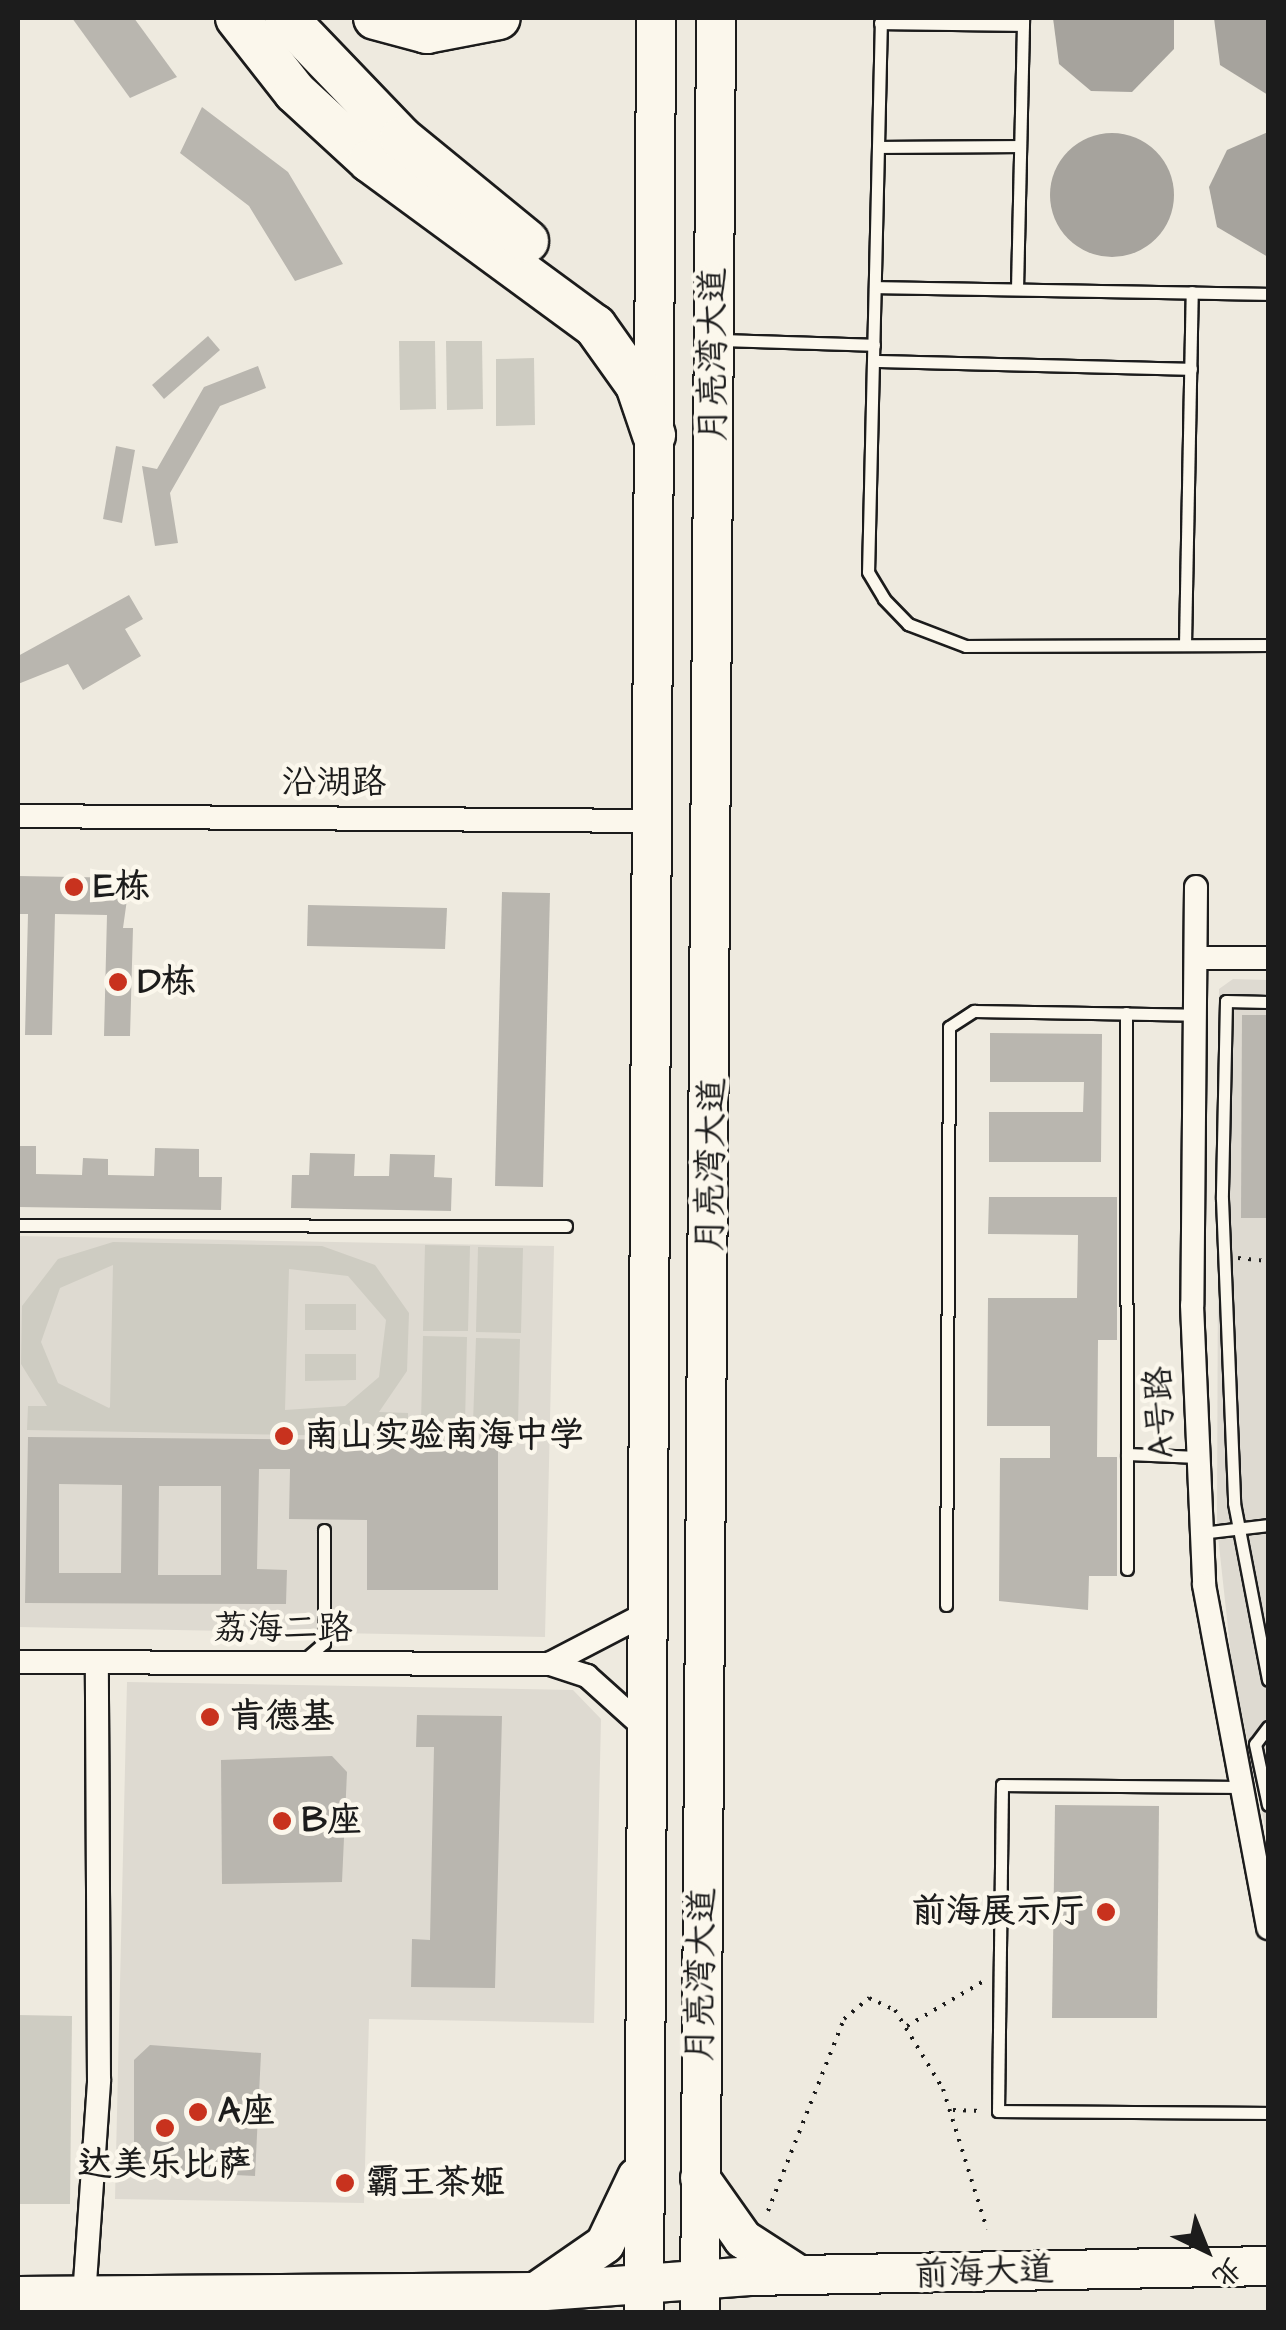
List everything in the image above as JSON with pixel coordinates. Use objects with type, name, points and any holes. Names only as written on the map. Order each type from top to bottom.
[{"type":"highway","points":[[237,18],[296,92],[370,161],[534,274],[610,344]]},
{"type":"highway","points":[[286,18],[401,138],[557,270],[610,344],[654,435]]},
{"type":"highway","points":[[375,18],[427,32],[499,18]]},
{"type":"main road","name":"月亮湾大道","points":[[644,2296],[656,18]]},
{"type":"main road","name":"月亮湾大道","points":[[700,2296],[716,18]]},
{"type":"main road","points":[[533,2292],[605,2244],[646,2150]]},
{"type":"main road","points":[[699,2176],[743,2240],[799,2275]]},
{"type":"main road","name":"前海大道","points":[[18,2296],[533,2292],[700,2296],[799,2275],[1268,2266]]},
{"type":"street","name":"沿湖路","points":[[18,816],[649,821]]},
{"type":"street","name":"A号路","points":[[1196,886],[1201,1534],[1211,1650],[1268,1928]]},
{"type":"street","points":[[1197,958],[1268,958]]},
{"type":"street","name":"荔海二路","points":[[549,1664],[647,1613]]},
{"type":"street","name":"荔海二路","points":[[18,1662],[549,1664],[614,1694],[647,1730]]},
{"type":"street","points":[[84,2298],[99,2080],[97,1662]]},
{"type":"lane","points":[[1016,290],[1023,21],[880,20],[868,572],[908,624],[966,646],[1268,645]]},
{"type":"lane","points":[[878,147],[1020,146]]},
{"type":"lane","points":[[876,287],[1268,294]]},
{"type":"lane","points":[[1185,644],[1192,292]]},
{"type":"lane","points":[[713,340],[874,345]]},
{"type":"lane","points":[[874,361],[1191,369]]},
{"type":"lane","points":[[1268,1002],[1226,1001],[1229,1257],[1224,1342],[1236,1529],[1268,1680]]},
{"type":"lane","points":[[946,1605],[949,1027],[974,1011],[1195,1015]]},
{"type":"lane","points":[[1126,1013],[1127,1569]]},
{"type":"lane","points":[[18,1225],[566,1226]]},
{"type":"lane","points":[[1127,1454],[1198,1457]]},
{"type":"lane","points":[[1201,1534],[1268,1524]]},
{"type":"lane","points":[[300,1664],[324,1643],[324,1530]]},
{"type":"lane","points":[[1268,1728],[1255,1744],[1268,1805]]},
{"type":"lane","points":[[1238,1787],[1002,1785],[998,2111],[1268,2113]]},
{"type":"path","points":[[1229,1257],[1268,1261]]},
{"type":"path","points":[[907,2026],[1000,1969]]},
{"type":"path","points":[[768,2210],[844,2019],[869,1998],[907,2026],[953,2110],[987,2229]]},
{"type":"path","points":[[953,2110],[998,2111]]},
{"type":"shaded area","points":[[1053,18],[1174,18],[1174,49],[1132,92],[1091,91],[1059,64]]},
{"type":"shaded area","points":[[1214,18],[1268,18],[1268,95],[1220,65]]},
{"type":"shaded area","points":[[1268,132],[1268,257],[1217,227],[1209,187],[1227,150]]},
{"type":"shaded area","points":[[1112,133],[1136,137],[1156,151],[1170,171],[1174,195],[1170,219],[1156,239],[1136,253],[1112,257],[1088,253],[1068,239],[1054,219],[1050,195],[1054,171],[1068,151],[1088,137]]},
{"type":"shaded area","points":[[399,341],[435,341],[436,409],[400,410]]},
{"type":"shaded area","points":[[446,341],[482,341],[483,409],[447,410]]},
{"type":"shaded area","points":[[534,358],[535,425],[496,426],[496,359]]},
{"type":"shaded area","points":[[1233,979],[1268,980],[1268,1841],[1232,1665],[1217,1527],[1219,989]]},
{"type":"shaded area","name":"南山实验南海中学","points":[[18,1236],[554,1246],[545,1637],[18,1627]]},
{"type":"shaded area","points":[[113,1242],[322,1246],[375,1265],[409,1313],[407,1371],[379,1412],[408,1413],[408,1437],[27,1430],[28,1406],[47,1406],[21,1364],[22,1306],[58,1259]],"holes":[[[113,1265],[110,1407],[109,1408],[58,1383],[41,1342],[60,1288]],[[289,1269],[348,1276],[386,1320],[379,1377],[345,1406],[285,1410]]]},
{"type":"shaded area","points":[[425,1245],[470,1246],[468,1331],[423,1331]]},
{"type":"shaded area","points":[[478,1247],[523,1248],[521,1333],[476,1332]]},
{"type":"shaded area","points":[[305,1304],[356,1304],[356,1330],[305,1330]]},
{"type":"shaded area","points":[[423,1336],[467,1337],[465,1423],[421,1422]]},
{"type":"shaded area","points":[[476,1338],[520,1339],[518,1424],[473,1423]]},
{"type":"shaded area","points":[[305,1354],[356,1354],[356,1380],[305,1381]]},
{"type":"shaded area","points":[[127,1682],[573,1690],[601,1719],[594,2023],[369,2019],[364,2203],[115,2199]]},
{"type":"shaded area","points":[[18,2015],[72,2016],[70,2204],[18,2204]]},
{"type":"building","points":[[72,18],[134,18],[177,77],[130,98]]},
{"type":"building","points":[[202,107],[288,172],[343,264],[295,281],[249,206],[180,153]]},
{"type":"building","points":[[208,336],[220,350],[164,399],[152,385]]},
{"type":"building","points":[[258,366],[266,388],[220,406],[170,493],[178,543],[155,546],[142,466],[157,469],[204,387]]},
{"type":"building","points":[[116,446],[135,450],[122,523],[103,519]]},
{"type":"building","points":[[129,595],[143,619],[125,629],[141,656],[83,690],[68,664],[18,684],[18,656]]},
{"type":"building","points":[[18,876],[130,878],[123,928],[133,928],[130,1036],[104,1036],[107,915],[55,914],[52,1035],[25,1035],[28,914],[18,914]]},
{"type":"building","points":[[502,892],[550,893],[543,1187],[495,1186]]},
{"type":"building","points":[[308,905],[447,908],[445,949],[307,946]]},
{"type":"building","points":[[1242,1015],[1268,1015],[1268,1218],[1241,1218]]},
{"type":"building","points":[[990,1033],[1102,1034],[1101,1162],[989,1162],[989,1112],[1083,1112],[1084,1082],[990,1082]]},
{"type":"building","points":[[18,1146],[36,1146],[36,1174],[82,1175],[83,1158],[108,1159],[108,1175],[154,1176],[155,1148],[199,1149],[199,1177],[222,1177],[221,1210],[18,1207]]},
{"type":"building","points":[[310,1153],[355,1154],[354,1176],[389,1176],[390,1154],[435,1155],[434,1177],[452,1178],[451,1211],[291,1208],[292,1175],[309,1175]]},
{"type":"building","points":[[989,1197],[1117,1197],[1117,1340],[1098,1340],[1097,1457],[1117,1457],[1117,1576],[1089,1576],[1088,1610],[999,1601],[1000,1458],[1050,1458],[1050,1426],[987,1426],[988,1298],[1077,1298],[1078,1235],[988,1234]]},
{"type":"building","points":[[28,1437],[498,1441],[498,1590],[367,1590],[367,1520],[289,1519],[290,1469],[259,1469],[257,1569],[287,1570],[286,1604],[25,1603]],"holes":[[[59,1484],[122,1485],[121,1573],[59,1573]],[[159,1486],[221,1486],[221,1575],[158,1575]]]},
{"type":"building","points":[[417,1715],[502,1716],[495,1988],[411,1987],[412,1939],[430,1940],[434,1747],[416,1747]]},
{"type":"building","name":"B座","points":[[332,1756],[347,1772],[342,1882],[222,1884],[221,1760]]},
{"type":"building","name":"前海展示厅","points":[[1055,1805],[1159,1806],[1157,2018],[1052,2018]]},
{"type":"building","name":"A座","points":[[150,2045],[261,2053],[255,2176],[134,2170],[134,2060]]},
{"type":"place","name":"E栋","points":[[74,887]]},
{"type":"place","name":"D栋","points":[[118,982]]},
{"type":"place","name":"南山实验南海中学","points":[[284,1436]]},
{"type":"place","name":"肯德基","points":[[210,1717]]},
{"type":"place","name":"B座","points":[[282,1821]]},
{"type":"place","name":"前海展示厅","points":[[1106,1912]]},
{"type":"place","name":"A座","points":[[198,2112]]},
{"type":"place","name":"达美乐比萨","points":[[165,2128]]},
{"type":"place","name":"霸王茶姬","points":[[345,2183]]}]
